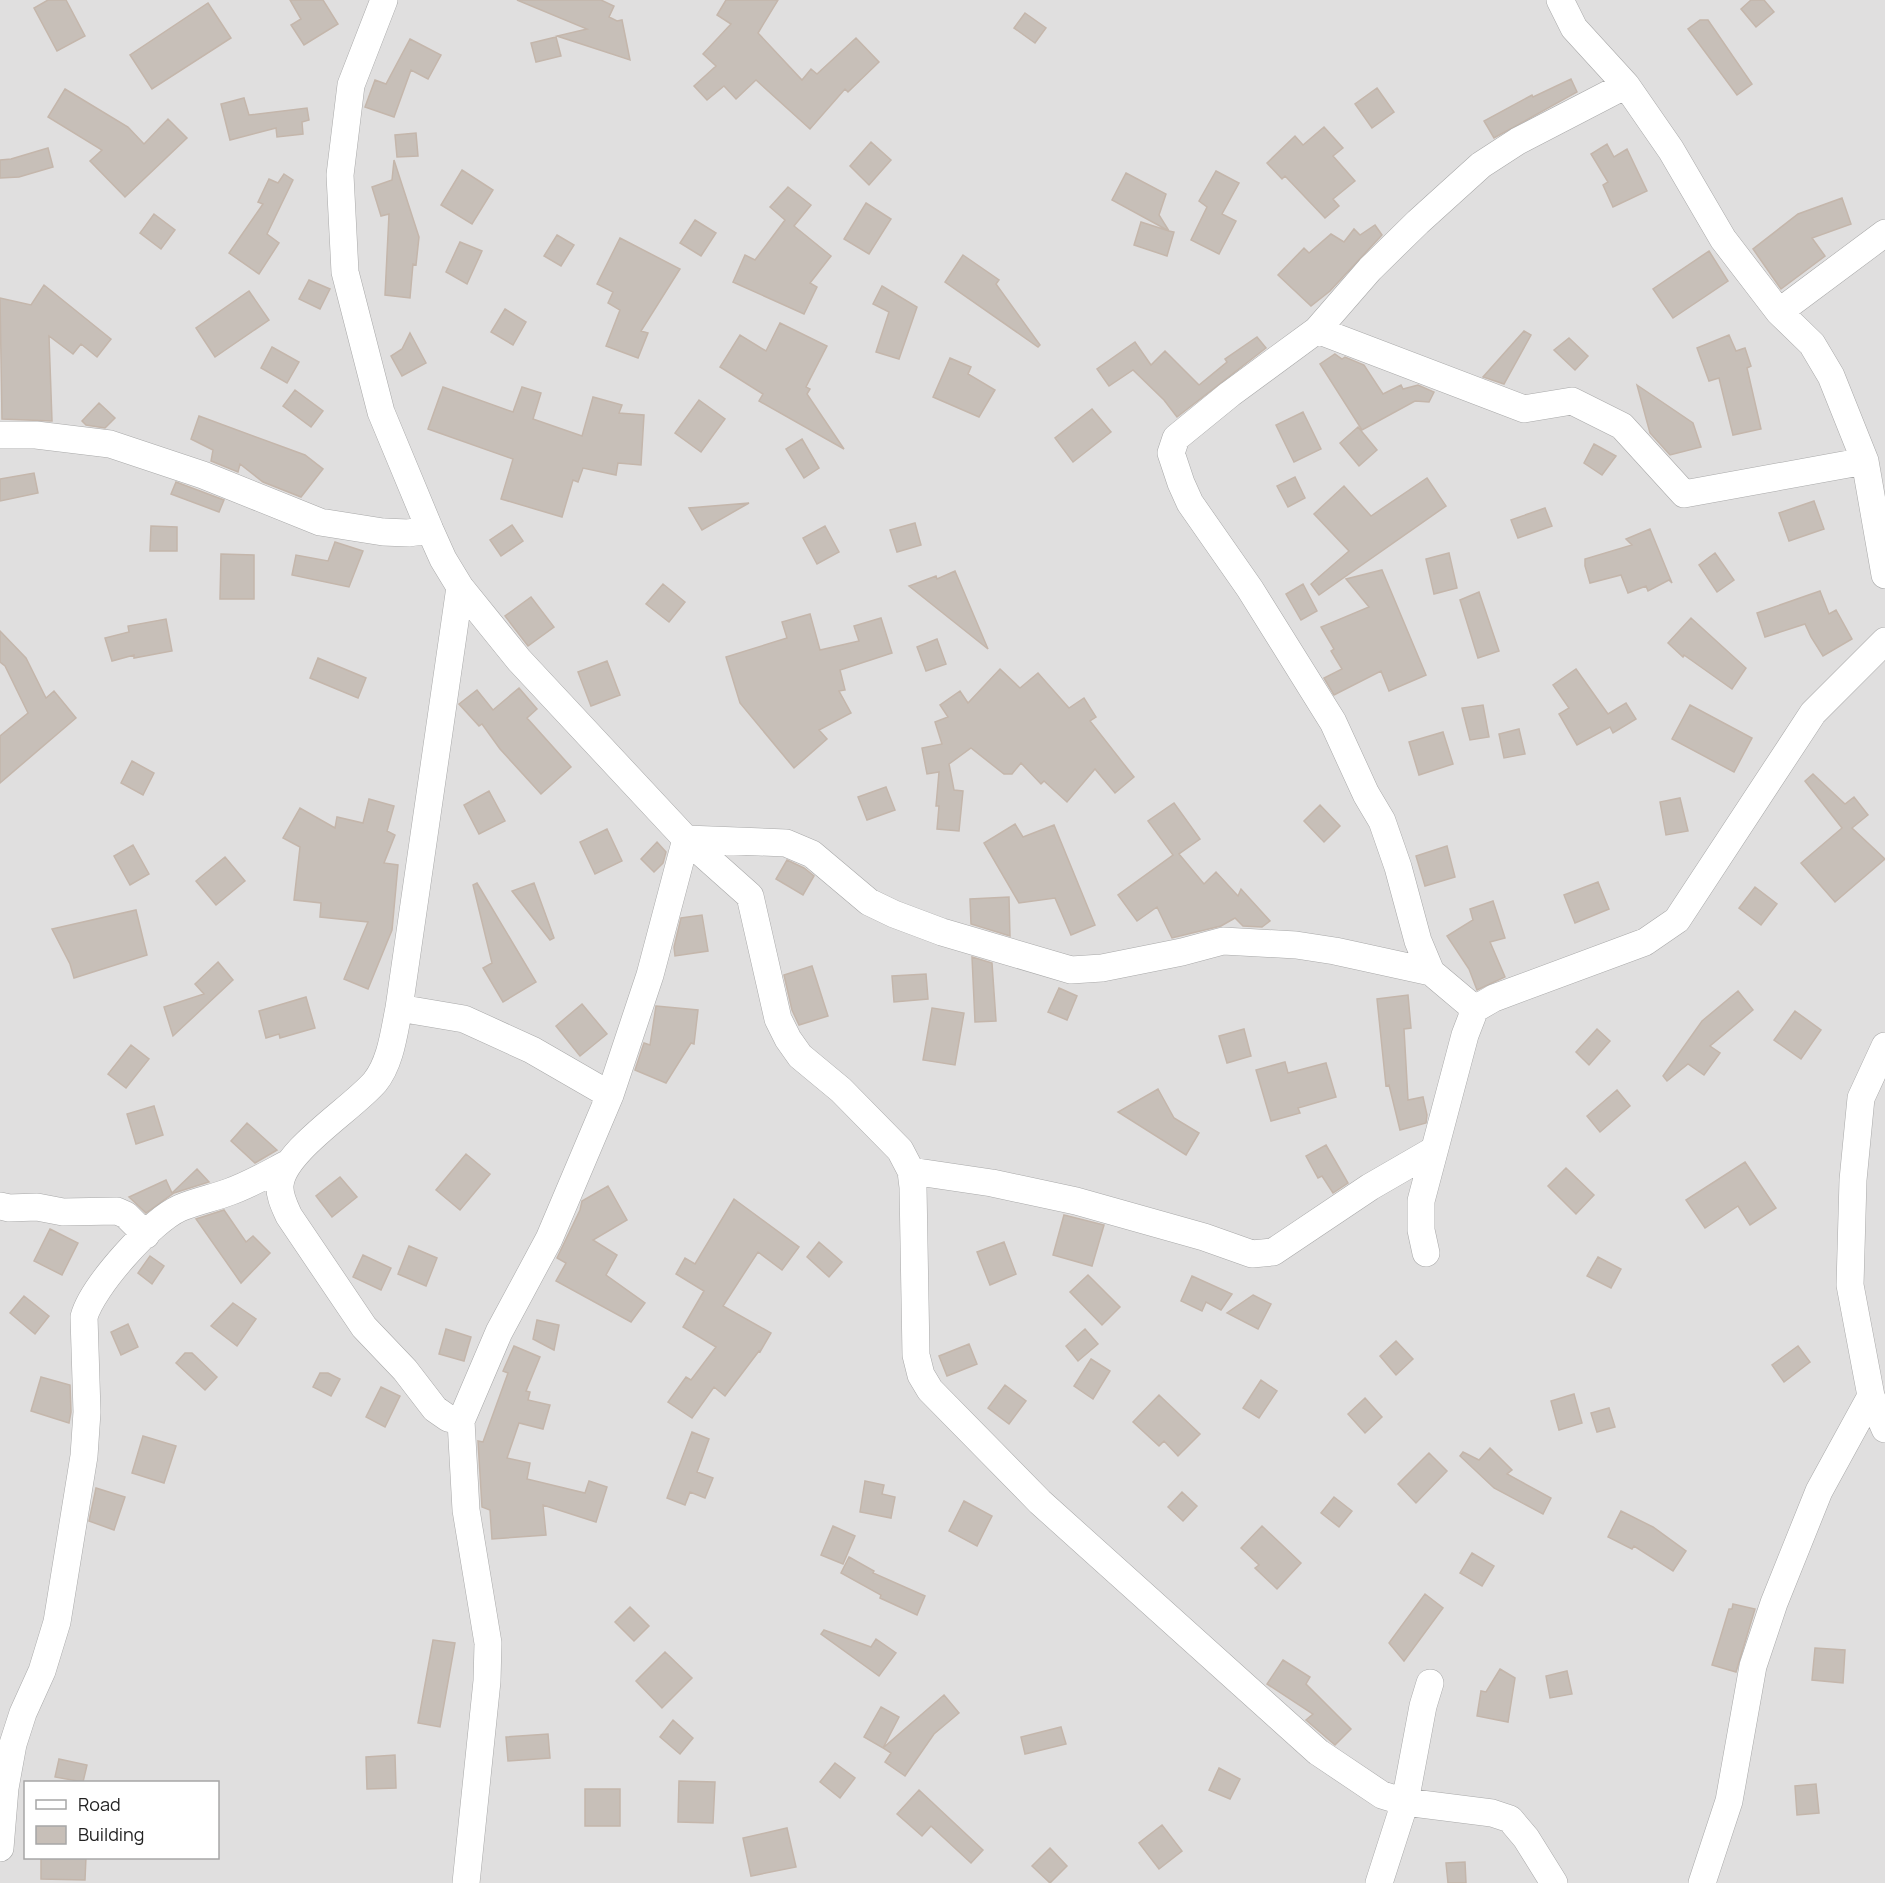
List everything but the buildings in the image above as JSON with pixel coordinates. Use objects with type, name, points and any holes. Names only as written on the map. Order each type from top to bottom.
[{"type":"street","points":[[384,0],[351,85],[340,175],[345,272],[381,412],[443,560],[460,587],[519,660],[686,839],[750,896],[778,1019],[788,1039],[800,1056],[840,1090],[900,1150],[911,1171],[916,1355],[921,1375],[930,1390],[1040,1502],[1318,1752],[1382,1795],[1405,1802],[1492,1813],[1510,1820],[1526,1838],[1554,1883]]},
{"type":"street","points":[[1560,0],[1574,28],[1626,85],[1671,150],[1723,239],[1779,312],[1812,344],[1831,376],[1865,461],[1885,575]]},
{"type":"street","points":[[1431,972],[1418,941],[1398,867],[1382,821],[1366,794],[1333,722],[1250,589],[1190,503],[1171,453],[1176,438],[1230,394],[1317,330],[1370,269],[1481,165],[1518,141],[1626,85]]},
{"type":"street","points":[[1779,312],[1885,233]]},
{"type":"street","points":[[1317,330],[1524,409],[1572,401],[1622,426],[1684,494],[1865,461]]},
{"type":"street","points":[[0,435],[36,435],[110,444],[203,475],[320,522],[383,532],[408,533],[430,530]]},
{"type":"street","points":[[0,1848],[5,1788],[13,1744],[22,1713],[42,1671],[57,1622],[84,1456],[87,1412],[84,1317],[87,1305],[121,1261],[146,1235],[179,1209],[231,1192],[287,1164],[376,1081],[388,1058],[399,1008],[460,587]]},
{"type":"street","points":[[1426,1253],[1421,1230],[1421,1201],[1465,1035],[1476,1009],[1494,998],[1645,942],[1677,920],[1813,713],[1885,641]]},
{"type":"street","points":[[686,839],[786,843],[812,854],[869,902],[894,914],[942,932],[1071,970],[1102,968],[1182,952],[1223,941],[1296,945],[1431,972],[1476,1009]]},
{"type":"street","points":[[466,1883],[487,1681],[488,1643],[466,1510],[461,1421],[499,1332],[549,1239],[610,1095],[650,975],[686,839]]},
{"type":"street","points":[[399,1008],[465,1019],[532,1050],[610,1095]]},
{"type":"street","points":[[1885,1046],[1861,1098],[1853,1180],[1850,1284],[1871,1396],[1885,1428]]},
{"type":"street","points":[[911,1171],[992,1183],[1076,1201],[1204,1237],[1252,1254],[1273,1252],[1370,1187],[1434,1150]]},
{"type":"street","points":[[287,1164],[280,1186],[286,1209],[364,1327],[405,1370],[435,1410],[448,1419],[461,1421]]},
{"type":"street","points":[[0,1206],[37,1207],[63,1212],[117,1211],[126,1215],[146,1235]]},
{"type":"street","points":[[1702,1883],[1729,1801],[1753,1666],[1774,1603],[1819,1491],[1871,1396]]},
{"type":"street","points":[[1379,1883],[1405,1802],[1423,1706],[1430,1683]]},
{"type":"shaded area","points":[[0,0],[1885,0],[1885,1883],[0,1883]]}]
